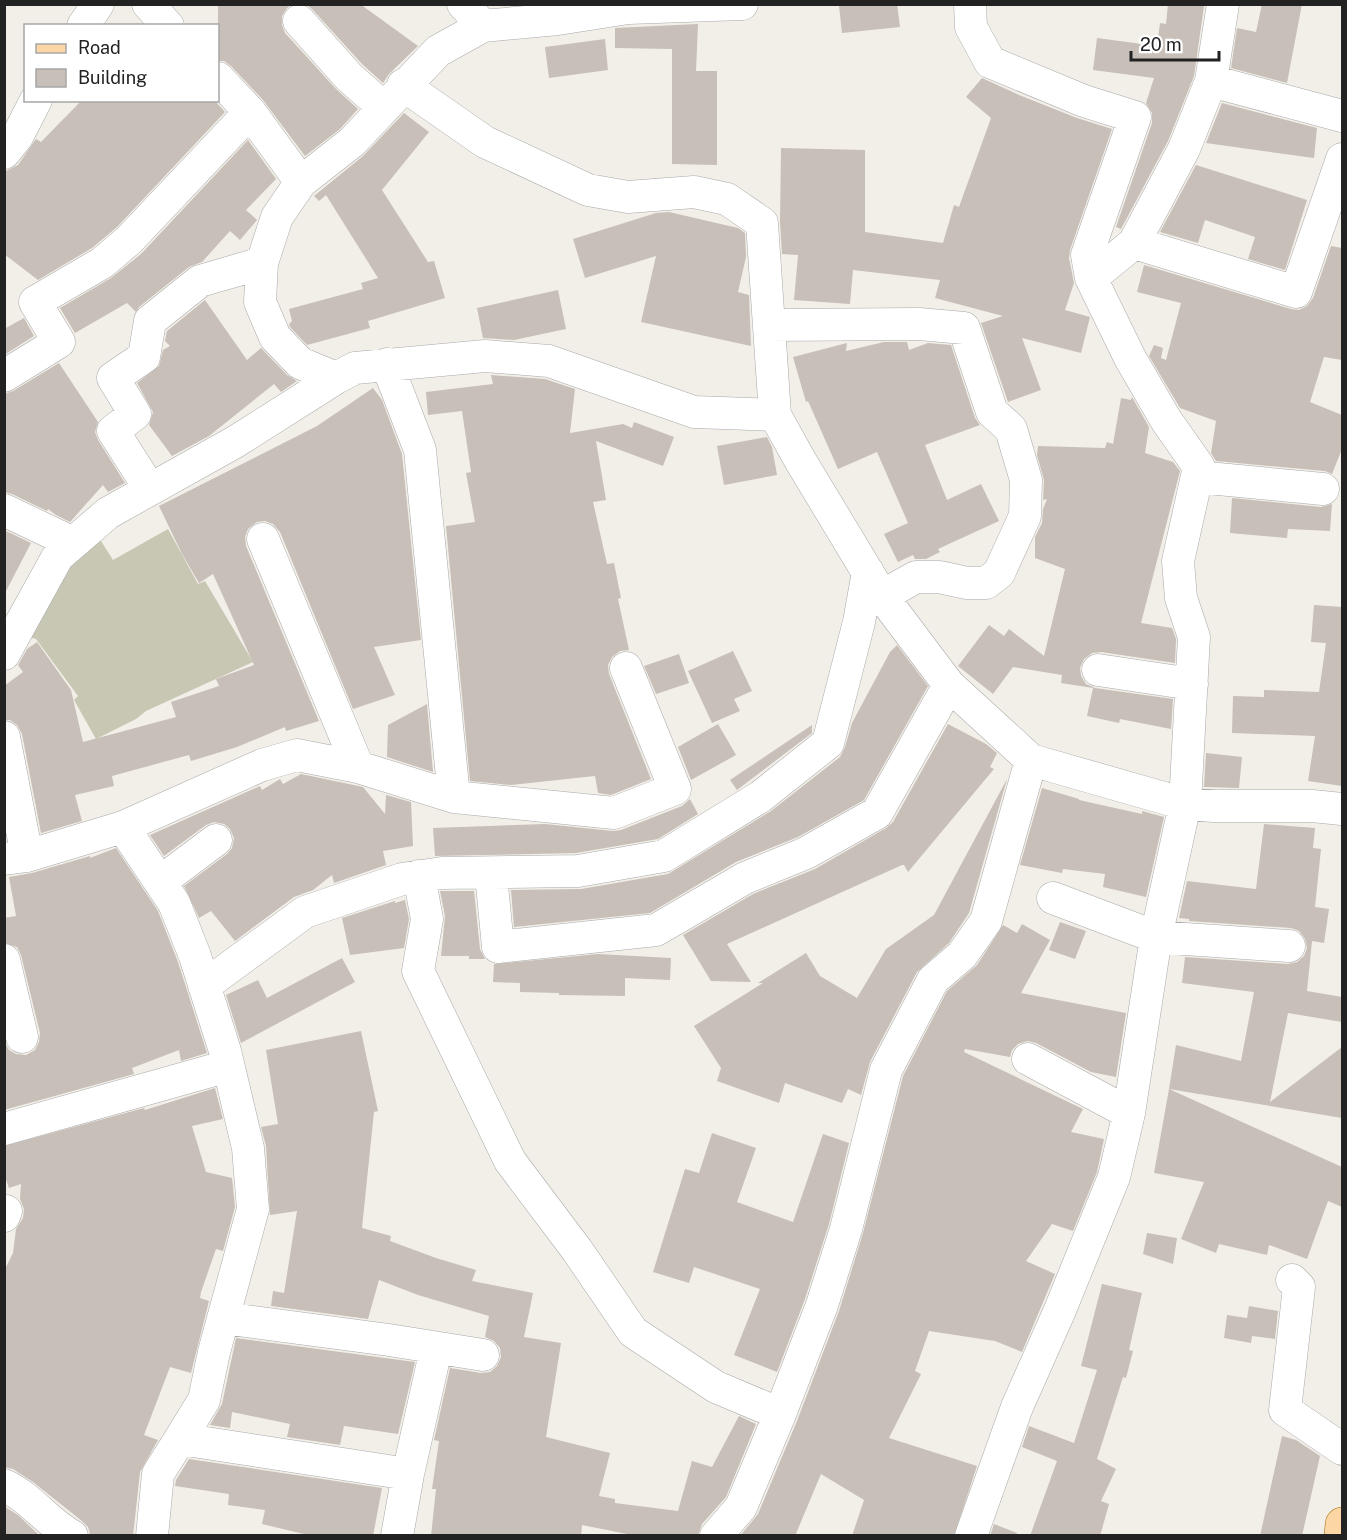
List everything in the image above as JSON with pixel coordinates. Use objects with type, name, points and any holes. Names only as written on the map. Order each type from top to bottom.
[{"type":"main road","points":[[1341,1536],[1342,1524]]},
{"type":"street","points":[[84,24],[98,4]]},
{"type":"street","points":[[148,4],[166,24]]},
{"type":"street","points":[[336,378],[300,363],[275,337],[260,302],[262,263],[277,217],[301,182],[352,142],[473,15],[558,19],[628,8],[742,4]]},
{"type":"street","points":[[969,4],[971,27],[990,62],[1084,101],[1134,117],[1087,255],[1091,278],[1130,358],[1166,420],[1199,467],[1178,561],[1181,598],[1194,637],[1185,804],[1156,937],[1129,1113],[1114,1177],[1060,1310],[1017,1407],[971,1536]]},
{"type":"street","points":[[1091,278],[1134,243],[1184,149],[1212,81],[1223,4]]},
{"type":"street","points":[[299,21],[349,77],[394,96],[588,190],[628,197],[694,192],[727,199],[762,222],[775,415],[875,584],[949,685],[1031,760],[1185,804],[1312,806],[1342,810]]},
{"type":"street","points":[[219,79],[250,112],[301,182]]},
{"type":"street","points":[[1212,81],[1342,116]]},
{"type":"street","points":[[4,153],[16,137],[35,102]]},
{"type":"street","points":[[4,376],[59,342],[34,302],[102,263],[129,240],[250,112]]},
{"type":"street","points":[[1134,243],[1296,292],[1342,159]]},
{"type":"street","points":[[150,489],[113,431],[135,414],[113,378],[144,357],[150,321],[200,281],[262,263]]},
{"type":"street","points":[[770,324],[919,324],[964,328],[992,412],[1011,429],[1026,480],[1025,516],[999,573],[986,583],[967,583],[939,577],[916,577],[875,584]]},
{"type":"street","points":[[4,654],[12,619],[58,556],[108,513],[235,442],[336,378],[355,369],[485,356],[549,361],[694,412],[775,415]]},
{"type":"street","points":[[387,364],[420,450],[454,797]]},
{"type":"street","points":[[1197,477],[1323,489]]},
{"type":"street","points":[[4,510],[73,543]]},
{"type":"street","points":[[263,539],[358,767]]},
{"type":"street","points":[[204,986],[305,912],[402,879],[442,873],[501,879],[578,871],[664,856],[760,797],[828,743],[859,622],[875,584]]},
{"type":"street","points":[[4,737],[16,857],[123,827],[262,765],[297,755],[358,767],[454,797],[614,813],[675,789],[626,668]]},
{"type":"street","points":[[1098,670],[1192,684]]},
{"type":"street","points":[[501,879],[498,947],[656,930],[746,878],[806,853],[877,813],[949,685]]},
{"type":"street","points":[[716,1536],[741,1507],[822,1305],[846,1229],[886,1070],[933,980],[962,955],[986,921],[1031,760]]},
{"type":"street","points":[[123,827],[174,903],[195,956],[228,1066],[248,1148],[253,1209],[223,1318],[204,1400],[158,1474],[152,1536]]},
{"type":"street","points":[[160,882],[216,840]]},
{"type":"street","points":[[419,876],[427,919],[418,971],[510,1161],[577,1250],[633,1332],[716,1387],[780,1414]]},
{"type":"street","points":[[1053,898],[1156,937],[1289,946]]},
{"type":"street","points":[[4,960],[22,1037]]},
{"type":"street","points":[[1028,1059],[1129,1113]]},
{"type":"street","points":[[4,1129],[228,1066]]},
{"type":"street","points":[[1292,1280],[1299,1287],[1285,1410],[1342,1449]]},
{"type":"street","points":[[223,1318],[483,1355]]},
{"type":"street","points":[[397,1536],[408,1474],[436,1349]]},
{"type":"street","points":[[180,1440],[408,1474]]},
{"type":"street","points":[[4,1485],[42,1511],[63,1531],[72,1536]]},
{"type":"shaded area","points":[[168,529],[198,584],[205,581],[253,662],[146,711],[136,719],[96,739],[74,700],[78,696],[36,639],[28,637],[66,561],[90,540],[101,541],[113,560]]},
{"type":"building","points":[[218,4],[293,4],[282,16],[285,33],[336,89],[358,109],[340,129],[305,156],[263,100],[231,66],[224,61],[219,61]]},
{"type":"building","points":[[306,4],[360,4],[418,46],[389,74],[383,83]]},
{"type":"building","points":[[897,4],[900,27],[842,33],[839,6]]},
{"type":"building","points":[[1168,4],[1204,6],[1194,76],[1168,141],[1121,229],[1116,227],[1152,123],[1152,113],[1146,103],[1154,78],[1093,70],[1097,38],[1157,46],[1160,23],[1166,24]]},
{"type":"building","points":[[1262,4],[1302,4],[1287,83],[1231,68],[1237,28],[1256,32]]},
{"type":"building","points":[[698,24],[696,71],[717,71],[717,165],[672,164],[672,49],[615,48],[615,28]]},
{"type":"building","points":[[605,39],[608,70],[549,78],[545,47]]},
{"type":"building","points":[[982,78],[1077,118],[1112,129],[1070,250],[1069,258],[1074,283],[1065,310],[1090,317],[1081,353],[1022,338],[1041,390],[1008,402],[981,323],[1003,316],[935,298],[940,280],[853,270],[850,304],[794,300],[798,255],[782,254],[781,148],[865,150],[865,232],[943,243],[954,205],[959,207],[991,118],[966,97]]},
{"type":"building","points":[[80,102],[216,102],[225,112],[117,227],[92,248],[38,280],[4,254],[4,172],[18,165],[36,139],[41,142]]},
{"type":"building","points":[[1222,103],[1317,128],[1314,158],[1206,143]]},
{"type":"building","points":[[404,113],[429,132],[382,190],[428,262],[434,261],[445,298],[368,321],[370,328],[307,345],[290,327],[289,324],[292,321],[289,309],[363,289],[361,283],[378,278],[326,195],[319,201],[314,196],[363,156]]},
{"type":"building","points":[[248,140],[276,179],[246,210],[257,220],[240,240],[230,231],[202,262],[189,267],[139,307],[136,312],[127,303],[75,333],[60,308],[111,278],[141,254]]},
{"type":"building","points":[[1196,165],[1307,200],[1285,270],[1248,259],[1255,237],[1205,220],[1198,243],[1160,232]]},
{"type":"building","points":[[669,212],[738,228],[745,233],[746,257],[738,292],[749,295],[751,346],[641,322],[656,256],[585,278],[573,239],[656,213]]},
{"type":"building","points":[[1331,246],[1342,248],[1342,360],[1324,357],[1310,402],[1342,415],[1342,449],[1332,474],[1325,471],[1216,461],[1211,453],[1216,421],[1180,408],[1149,356],[1154,345],[1163,348],[1161,358],[1166,360],[1181,303],[1137,292],[1144,265],[1299,310],[1307,306],[1313,298]]},
{"type":"building","points":[[558,290],[566,329],[514,340],[483,338],[477,308]]},
{"type":"building","points":[[205,300],[247,360],[261,348],[287,375],[297,381],[281,392],[274,384],[209,436],[172,456],[149,425],[153,412],[137,383],[159,366],[163,350],[170,346],[165,341],[167,331]]},
{"type":"building","points":[[24,318],[34,336],[4,355],[4,329]]},
{"type":"building","points":[[884,342],[907,342],[909,350],[928,343],[951,345],[975,418],[980,425],[925,445],[947,500],[981,484],[999,521],[938,549],[940,552],[926,559],[915,559],[913,555],[898,562],[884,534],[908,523],[877,452],[838,469],[808,401],[806,402],[793,357],[847,343],[846,351]]},
{"type":"building","points":[[59,363],[98,422],[95,432],[98,440],[125,483],[108,492],[103,485],[70,522],[48,509],[47,511],[4,492],[4,394],[13,391]]},
{"type":"building","points":[[491,375],[545,379],[575,389],[570,433],[623,424],[632,428],[634,422],[674,437],[663,466],[596,441],[606,500],[593,502],[607,564],[614,563],[621,598],[618,599],[629,650],[620,651],[612,657],[608,665],[609,674],[651,779],[611,795],[598,793],[595,776],[511,785],[470,781],[446,526],[475,522],[466,473],[471,472],[462,411],[428,415],[426,392],[493,384]]},
{"type":"building","points":[[373,388],[382,400],[402,454],[421,640],[374,647],[395,695],[353,709],[280,532],[273,524],[265,521],[257,522],[248,529],[245,537],[246,546],[319,721],[286,731],[285,727],[237,747],[191,761],[189,755],[112,776],[114,786],[75,795],[82,821],[41,833],[22,734],[17,725],[10,720],[4,720],[4,686],[23,672],[18,665],[27,649],[37,642],[71,690],[83,742],[176,717],[171,702],[219,686],[216,679],[254,665],[213,574],[199,583],[159,506],[317,426]]},
{"type":"building","points":[[1132,397],[1149,427],[1145,453],[1173,462],[1180,471],[1141,623],[1172,628],[1176,639],[1175,663],[1101,652],[1092,653],[1084,659],[1080,668],[1081,676],[1086,684],[1095,688],[1173,699],[1171,729],[1120,719],[1119,723],[1087,716],[1093,688],[1061,683],[1062,675],[1013,667],[993,694],[958,666],[989,625],[1004,636],[1009,629],[1044,656],[1065,569],[1035,558],[1035,537],[1042,523],[1043,509],[1047,499],[1043,500],[1044,480],[1037,455],[1038,446],[1105,448],[1107,442],[1113,444],[1121,398],[1131,400]]},
{"type":"building","points":[[767,437],[772,447],[777,475],[724,485],[717,446]]},
{"type":"building","points":[[1232,498],[1321,507],[1332,504],[1330,531],[1288,529],[1287,538],[1230,533]]},
{"type":"building","points":[[4,530],[31,543],[4,595]]},
{"type":"building","points":[[1314,605],[1342,607],[1342,786],[1308,781],[1315,736],[1232,733],[1233,696],[1264,697],[1264,690],[1319,692],[1326,643],[1311,642]]},
{"type":"building","points":[[897,645],[928,686],[864,800],[798,837],[736,862],[650,913],[514,927],[511,890],[581,889],[668,874],[771,811],[840,757],[852,723],[890,652]]},
{"type":"building","points":[[733,651],[752,691],[734,699],[740,711],[712,723],[688,671]]},
{"type":"building","points":[[679,654],[689,683],[656,694],[644,666]]},
{"type":"building","points":[[427,704],[433,772],[387,757],[388,725]]},
{"type":"building","points":[[718,724],[736,755],[691,780],[678,747]]},
{"type":"building","points":[[948,724],[986,744],[997,753],[990,767],[994,769],[908,872],[902,865],[727,944],[751,982],[711,981],[683,935],[753,894],[815,869],[886,828],[893,822]]},
{"type":"building","points":[[812,725],[812,733],[737,790],[730,780]]},
{"type":"building","points":[[1206,753],[1242,757],[1239,788],[1204,787]]},
{"type":"building","points":[[301,774],[363,787],[385,814],[386,795],[411,802],[413,846],[383,851],[386,865],[334,883],[332,875],[313,890],[294,897],[235,941],[211,911],[199,918],[184,886],[232,848],[234,838],[230,829],[224,824],[214,822],[206,825],[164,856],[150,835],[260,786],[262,790],[280,779],[283,784]]},
{"type":"building","points":[[1007,779],[969,913],[949,943],[917,972],[870,1062],[861,1095],[848,1089],[842,1103],[785,1083],[779,1103],[717,1081],[721,1068],[694,1026],[806,953],[820,976],[857,998],[886,949],[934,915]]},
{"type":"building","points":[[1042,788],[1079,800],[1164,817],[1146,897],[1103,887],[1105,874],[1063,869],[1062,873],[1020,865]]},
{"type":"building","points":[[690,799],[698,814],[658,839],[576,853],[435,856],[433,828],[545,824],[613,831],[682,806]]},
{"type":"building","points":[[1264,824],[1315,828],[1313,848],[1321,849],[1315,907],[1329,909],[1324,943],[1312,941],[1307,991],[1342,997],[1342,1022],[1288,1013],[1270,1102],[1342,1047],[1342,1118],[1169,1089],[1176,1045],[1241,1061],[1254,992],[1182,983],[1185,957],[1288,964],[1297,962],[1304,956],[1307,948],[1305,939],[1299,931],[1291,928],[1189,921],[1189,919],[1179,918],[1187,881],[1256,889]]},
{"type":"building","points":[[116,848],[158,911],[178,962],[207,1053],[181,1061],[179,1050],[132,1068],[134,1074],[4,1110],[4,1041],[9,1050],[16,1054],[26,1055],[35,1050],[40,1033],[21,955],[17,947],[4,943],[4,918],[16,916],[9,877],[32,873],[90,856],[90,858]]},
{"type":"building","points":[[440,891],[474,891],[480,949],[485,959],[469,959],[469,956],[441,956],[445,916]]},
{"type":"building","points":[[405,900],[409,919],[404,948],[350,955],[342,918]]},
{"type":"building","points":[[1060,922],[1086,931],[1075,959],[1049,950]]},
{"type":"building","points":[[1022,924],[1050,940],[1021,993],[1126,1013],[1116,1077],[1091,1072],[1028,1041],[1018,1044],[1012,1050],[1010,1057],[965,1049],[964,1052],[1083,1109],[1071,1132],[1104,1139],[1097,1172],[1073,1231],[1052,1224],[1026,1261],[1055,1274],[1022,1352],[995,1341],[929,1331],[915,1371],[921,1374],[889,1438],[977,1466],[954,1536],[852,1536],[864,1500],[821,1474],[795,1536],[740,1536],[758,1514],[839,1311],[863,1233],[903,1076],[947,991],[977,965],[1003,925],[1017,933]]},
{"type":"building","points":[[598,954],[671,958],[670,980],[625,978],[625,996],[520,992],[520,983],[493,982],[494,964]]},
{"type":"building","points":[[342,958],[355,982],[241,1043],[226,995],[258,980],[267,998]]},
{"type":"building","points":[[361,1031],[378,1111],[374,1112],[362,1228],[391,1236],[390,1241],[436,1258],[476,1270],[472,1281],[533,1293],[524,1337],[561,1343],[546,1437],[610,1453],[599,1496],[615,1499],[615,1503],[678,1511],[692,1461],[712,1467],[739,1416],[756,1424],[726,1497],[702,1524],[698,1536],[637,1536],[582,1525],[581,1536],[431,1536],[436,1489],[432,1489],[439,1441],[434,1440],[450,1368],[481,1373],[490,1372],[497,1366],[501,1357],[500,1348],[494,1341],[485,1337],[489,1316],[418,1295],[379,1280],[368,1319],[271,1306],[273,1291],[284,1293],[297,1211],[270,1215],[266,1146],[261,1127],[278,1124],[266,1050]]},
{"type":"building","points":[[215,1088],[223,1119],[192,1126],[206,1172],[232,1178],[235,1207],[223,1251],[216,1249],[201,1292],[200,1298],[209,1301],[191,1373],[170,1367],[144,1435],[158,1440],[140,1472],[133,1536],[90,1534],[88,1527],[82,1521],[33,1482],[13,1469],[4,1467],[4,1271],[13,1253],[16,1229],[23,1218],[24,1209],[20,1199],[21,1184],[9,1188],[4,1174],[4,1146],[144,1108],[145,1110]]},
{"type":"building","points":[[1169,1089],[1342,1167],[1342,1207],[1328,1201],[1307,1259],[1269,1245],[1267,1255],[1219,1244],[1216,1253],[1181,1239],[1204,1182],[1154,1173]]},
{"type":"building","points":[[712,1133],[756,1148],[737,1202],[793,1222],[823,1134],[849,1143],[829,1224],[805,1299],[777,1372],[734,1355],[760,1289],[694,1267],[689,1283],[653,1272],[685,1169],[699,1173]]},
{"type":"building","points":[[1147,1233],[1177,1238],[1173,1264],[1143,1254]]},
{"type":"building","points":[[1102,1284],[1142,1293],[1129,1350],[1133,1351],[1126,1378],[1123,1377],[1097,1459],[1116,1469],[1101,1501],[1109,1504],[1100,1536],[1030,1536],[1057,1461],[1022,1447],[1029,1426],[1074,1443],[1097,1370],[1081,1366]]},
{"type":"building","points":[[1249,1306],[1278,1311],[1275,1339],[1252,1336],[1251,1343],[1224,1338],[1227,1315],[1247,1318]]},
{"type":"building","points":[[236,1338],[415,1362],[398,1434],[344,1426],[340,1445],[287,1437],[290,1424],[232,1412],[230,1428],[210,1425],[222,1404]]},
{"type":"building","points":[[1282,1436],[1296,1440],[1320,1456],[1302,1536],[1260,1536]]},
{"type":"building","points":[[189,1459],[382,1488],[373,1536],[312,1536],[262,1524],[265,1510],[228,1505],[229,1494],[175,1486],[176,1480]]},
{"type":"building","points":[[4,1506],[19,1516],[40,1536],[4,1536]]},
{"type":"building","points":[[994,1524],[1017,1533],[1016,1536],[990,1536]]}]
